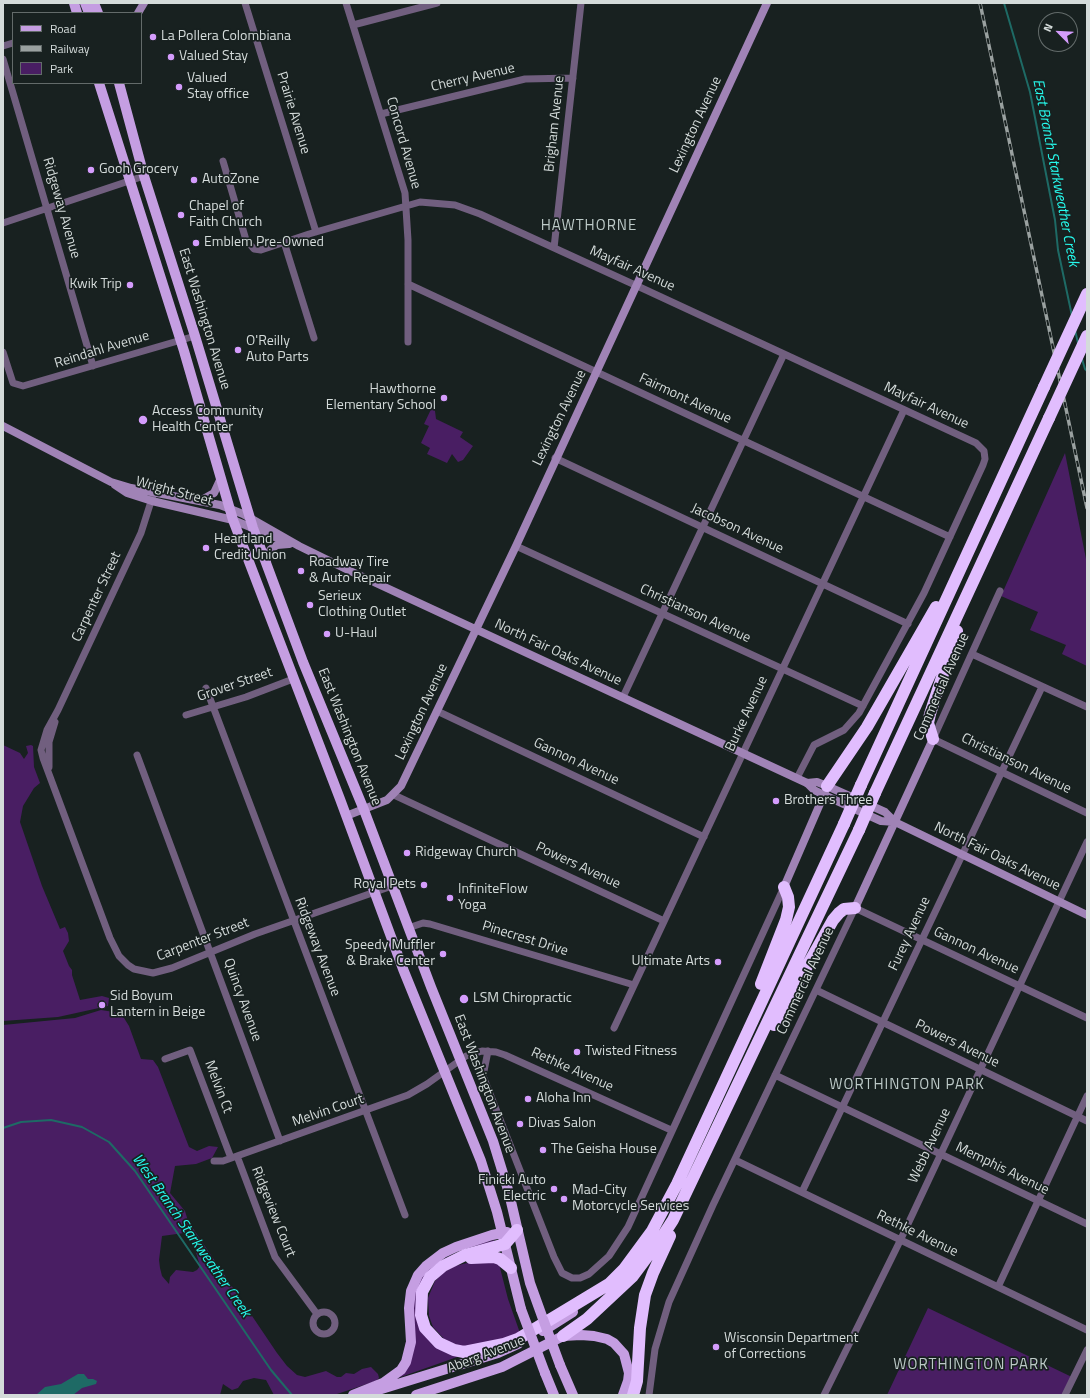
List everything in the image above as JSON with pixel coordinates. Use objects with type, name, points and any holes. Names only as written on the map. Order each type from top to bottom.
[{"type":"highway","points":[[517,1230],[487,1248],[439,1268],[430,1277],[422,1292],[420,1309],[425,1328],[433,1338],[444,1346],[460,1351],[491,1347],[518,1339],[609,1284],[624,1269],[652,1231],[664,1210],[700,1136],[1087,294]]},
{"type":"highway","points":[[633,1395],[637,1381],[641,1323],[645,1296],[683,1201],[859,830],[1087,336]]},
{"type":"highway","points":[[826,791],[866,727],[978,531]]},
{"type":"highway","points":[[933,739],[928,723],[930,714],[976,575]]},
{"type":"highway","points":[[700,1136],[786,920],[789,907],[788,897],[784,887]]},
{"type":"highway","points":[[755,1049],[770,1032],[833,920],[838,913],[844,909],[855,908]]},
{"type":"highway","points":[[563,1336],[587,1319],[633,1276],[662,1237],[683,1201]]},
{"type":"highway","points":[[454,1261],[486,1256],[500,1259],[511,1268]]},
{"type":"main road","name":"East Washington Avenue","points":[[99,84],[180,339],[233,520],[374,893],[444,1071],[482,1161],[521,1309],[554,1395]]},
{"type":"main road","name":"East Washington Avenue","points":[[118,84],[144,176],[195,336],[253,528],[306,669],[364,810],[408,928],[500,1161],[536,1301],[560,1365],[574,1395]]},
{"type":"main road","points":[[353,1395],[383,1383],[401,1370],[406,1362],[411,1342],[409,1308],[411,1291],[418,1275],[426,1266],[443,1253],[456,1247],[503,1238]]},
{"type":"main road","name":"Aberg Avenue","points":[[362,1395],[498,1353],[523,1342],[588,1303],[609,1284]]},
{"type":"main road","points":[[563,1336],[588,1335],[600,1337],[614,1343],[620,1348],[628,1363],[629,1373],[623,1395]]},
{"type":"main road","name":"Aberg Avenue","points":[[416,1395],[502,1367],[563,1336]]},
{"type":"street","points":[[139,12],[144,3]]},
{"type":"street","name":"Prairie Avenue","points":[[245,3],[316,232]]},
{"type":"street","name":"Concord Avenue","points":[[346,3],[405,193],[408,342]]},
{"type":"street","points":[[353,25],[437,3]]},
{"type":"street","name":"Brigham Avenue","points":[[554,248],[581,3]]},
{"type":"street","name":"Lexington Avenue","points":[[346,816],[387,800],[402,786],[516,546],[555,458],[637,286],[767,3]]},
{"type":"street","name":"Ridgeway Avenue","points":[[3,59],[93,366]]},
{"type":"street","name":"Cherry Avenue","points":[[381,114],[525,79],[573,78]]},
{"type":"street","name":"Mayfair Avenue","points":[[223,161],[246,240],[254,249],[261,250],[406,205],[420,202],[455,205],[480,214],[976,443],[984,451],[985,458],[950,537]]},
{"type":"street","points":[[3,223],[48,210],[144,176]]},
{"type":"street","points":[[284,242],[314,338]]},
{"type":"street","name":"Fairmont Avenue","points":[[408,284],[950,537]]},
{"type":"street","name":"Reindahl Avenue","points":[[3,352],[13,383],[23,386],[180,339],[195,336]]},
{"type":"street","points":[[623,697],[784,354]]},
{"type":"street","name":"Burke Avenue","points":[[614,1028],[904,410]]},
{"type":"street","name":"Wright Street","points":[[3,426],[111,482],[128,493],[152,501],[233,520]]},
{"type":"street","name":"Jacobson Avenue","points":[[555,458],[908,624]]},
{"type":"street","points":[[199,501],[214,493],[221,478]]},
{"type":"street","name":"Wright Street","points":[[111,482],[230,508]]},
{"type":"street","name":"Carpenter Street","points":[[154,492],[141,533],[42,743],[42,754],[110,938],[119,956],[134,968],[153,972],[172,968],[255,934],[294,922],[392,886]]},
{"type":"street","name":"North Fair Oaks Avenue","points":[[230,508],[250,517],[295,545]]},
{"type":"street","name":"North Fair Oaks Avenue","points":[[233,520],[295,545],[807,783],[817,782],[826,791],[886,812],[895,822],[1087,915]]},
{"type":"street","points":[[797,778],[814,745],[844,730],[852,722],[863,706],[908,624],[950,537]]},
{"type":"street","points":[[267,566],[267,556],[271,549],[277,546],[295,545]]},
{"type":"street","name":"Christianson Avenue","points":[[516,546],[863,706]]},
{"type":"street","name":"Commercial Avenue","points":[[649,1395],[656,1342],[669,1302],[855,908],[1000,591]]},
{"type":"street","points":[[972,654],[1087,708]]},
{"type":"street","name":"Grover Street","points":[[186,715],[246,697],[293,679]]},
{"type":"street","name":"Furey Avenue","points":[[802,1192],[1042,687]]},
{"type":"street","name":"Ridgeway Avenue","points":[[206,688],[404,1215]]},
{"type":"street","name":"Gannon Avenue","points":[[437,711],[704,837]]},
{"type":"street","name":"Christianson Avenue","points":[[933,739],[1087,812]]},
{"type":"street","name":"Quincy Avenue","points":[[137,755],[280,1141]]},
{"type":"street","points":[[488,1051],[483,1076],[558,1268],[567,1276],[580,1278],[589,1274],[604,1262],[618,1245],[628,1227],[671,1130],[784,887],[826,791]]},
{"type":"street","name":"Powers Avenue","points":[[394,794],[664,921]]},
{"type":"street","name":"Webb Avenue","points":[[826,1395],[1087,842]]},
{"type":"street","name":"Gannon Avenue","points":[[855,908],[1087,1018]]},
{"type":"street","name":"Pinecrest Drive","points":[[408,928],[423,923],[430,924],[634,985]]},
{"type":"street","name":"Powers Avenue","points":[[816,990],[1087,1121]]},
{"type":"street","name":"Melvin Ct","points":[[165,1059],[190,1050],[234,1157]]},
{"type":"street","name":"Rethke Avenue","points":[[460,1060],[474,1052],[488,1051],[500,1053],[542,1070],[671,1130]]},
{"type":"street","name":"Melvin Court","points":[[214,1161],[234,1157],[365,1112],[408,1095],[460,1060]]},
{"type":"street","name":"Memphis Avenue","points":[[775,1075],[1087,1224]]},
{"type":"street","points":[[998,1287],[1087,1096]]},
{"type":"street","name":"Ridgeview Court","points":[[234,1157],[275,1257],[317,1314]]},
{"type":"street","name":"Rethke Avenue","points":[[735,1160],[1087,1330]]},
{"type":"street","points":[[1066,1395],[1087,1350]]},
{"type":"green space","points":[[434,403],[436,419],[463,432],[460,437],[473,446],[463,460],[458,462],[452,454],[447,463],[427,454],[430,448],[421,443],[429,426],[424,424]]},
{"type":"green space","points":[[1065,453],[1087,564],[1087,666],[1062,654],[1066,645],[1030,630],[1038,612],[1001,596]]},
{"type":"green space","points":[[3,745],[20,753],[24,759],[28,753],[26,746],[33,746],[34,767],[40,783],[34,788],[23,806],[20,822],[42,886],[60,929],[65,927],[68,933],[69,941],[63,951],[72,970],[72,975],[80,1000],[102,996],[109,998],[108,1006],[58,1017],[3,1021]]},
{"type":"green space","points":[[101,1010],[114,1012],[124,1018],[129,1026],[141,1059],[153,1060],[158,1067],[189,1147],[197,1151],[209,1146],[218,1147],[212,1158],[196,1164],[175,1166],[170,1193],[185,1211],[188,1221],[287,1366],[297,1375],[305,1377],[326,1371],[337,1377],[341,1377],[346,1373],[354,1374],[362,1369],[371,1367],[378,1374],[379,1378],[376,1381],[334,1395],[274,1395],[266,1380],[254,1378],[243,1381],[238,1388],[232,1390],[223,1384],[220,1395],[3,1395],[3,1025],[75,1018]],"holes":[[[184,1233],[193,1242],[200,1266],[193,1272],[176,1270],[170,1277],[169,1284],[162,1276],[160,1268],[159,1260],[162,1236]]]},
{"type":"green space","points":[[494,1240],[494,1242],[462,1249],[440,1260],[416,1312],[460,1356],[395,1379],[400,1374],[415,1292],[421,1279],[433,1263],[462,1248]]},
{"type":"green space","points":[[479,1260],[499,1264],[508,1299],[520,1333],[508,1339],[463,1347],[446,1341],[433,1327],[429,1316],[428,1298],[435,1281],[444,1272],[455,1266]]},
{"type":"green space","name":"WORTHINGTON PARK","points":[[928,1308],[1074,1378],[1065,1395],[887,1395]]},
{"type":"water","points":[[78,1374],[84,1374],[88,1379],[97,1381],[96,1384],[82,1388],[73,1395],[36,1395],[45,1387],[61,1384]]},
{"type":"waterway","name":"East Branch Starkweather Creek","points":[[1004,3],[1030,92],[1055,220],[1058,250],[1072,316]]},
{"type":"waterway","name":"East Branch Starkweather Creek","points":[[1075,330],[1078,343]]},
{"type":"waterway","name":"East Branch Starkweather Creek","points":[[1082,359],[1087,371]]},
{"type":"waterway","name":"West Branch Starkweather Creek","points":[[3,1128],[21,1122],[51,1120],[82,1127],[109,1142],[135,1171],[271,1370],[292,1395]]},
{"type":"railway","points":[[980,3],[1087,508]]},
{"type":"place","name":"La Pollera Colombiana","points":[[153,37]]},
{"type":"place","name":"Valued Stay","points":[[171,57]]},
{"type":"place","name":"Valued Stay office","points":[[179,87]]},
{"type":"place","name":"Gooh Grocery","points":[[91,170]]},
{"type":"place","name":"AutoZone","points":[[194,180]]},
{"type":"place","name":"Chapel of Faith Church","points":[[181,215]]},
{"type":"place","name":"Emblem Pre-Owned","points":[[196,243]]},
{"type":"place","name":"Kwik Trip","points":[[130,285]]},
{"type":"place","name":"O'Reilly Auto Parts","points":[[238,350]]},
{"type":"place","name":"Hawthorne Elementary School","points":[[444,398]]},
{"type":"place","name":"Access Community Health Center","points":[[143,420]]},
{"type":"place","name":"Heartland Credit Union","points":[[206,548]]},
{"type":"place","name":"Roadway Tire & Auto Repair","points":[[301,571]]},
{"type":"place","name":"Serieux Clothing Outlet","points":[[310,605]]},
{"type":"place","name":"U-Haul","points":[[327,634]]},
{"type":"place","name":"Brothers Three","points":[[776,801]]},
{"type":"place","name":"Ridgeway Church","points":[[407,853]]},
{"type":"place","name":"Royal Pets","points":[[424,885]]},
{"type":"place","name":"InfiniteFlow Yoga","points":[[450,898]]},
{"type":"place","name":"Speedy Muffler & Brake Center","points":[[443,954]]},
{"type":"place","name":"Ultimate Arts","points":[[718,962]]},
{"type":"place","name":"LSM Chiropractic","points":[[464,999]]},
{"type":"place","name":"Sid Boyum Lantern in Beige","points":[[102,1005]]},
{"type":"place","name":"Twisted Fitness","points":[[577,1052]]},
{"type":"place","name":"Aloha Inn","points":[[528,1099]]},
{"type":"place","name":"Divas Salon","points":[[520,1124]]},
{"type":"place","name":"The Geisha House","points":[[543,1150]]},
{"type":"place","name":"Finicki Auto Electric","points":[[554,1189]]},
{"type":"place","name":"Mad-City Motorcycle Services","points":[[564,1199]]},
{"type":"place","name":"Wisconsin Department of Corrections","points":[[716,1347]]},
{"type":"district","name":"HAWTHORNE","points":[[589,226]]},
{"type":"district","name":"WORTHINGTON PARK","points":[[907,1085]]},
{"type":"district","name":"WORTHINGTON PARK","points":[[971,1365]]}]
